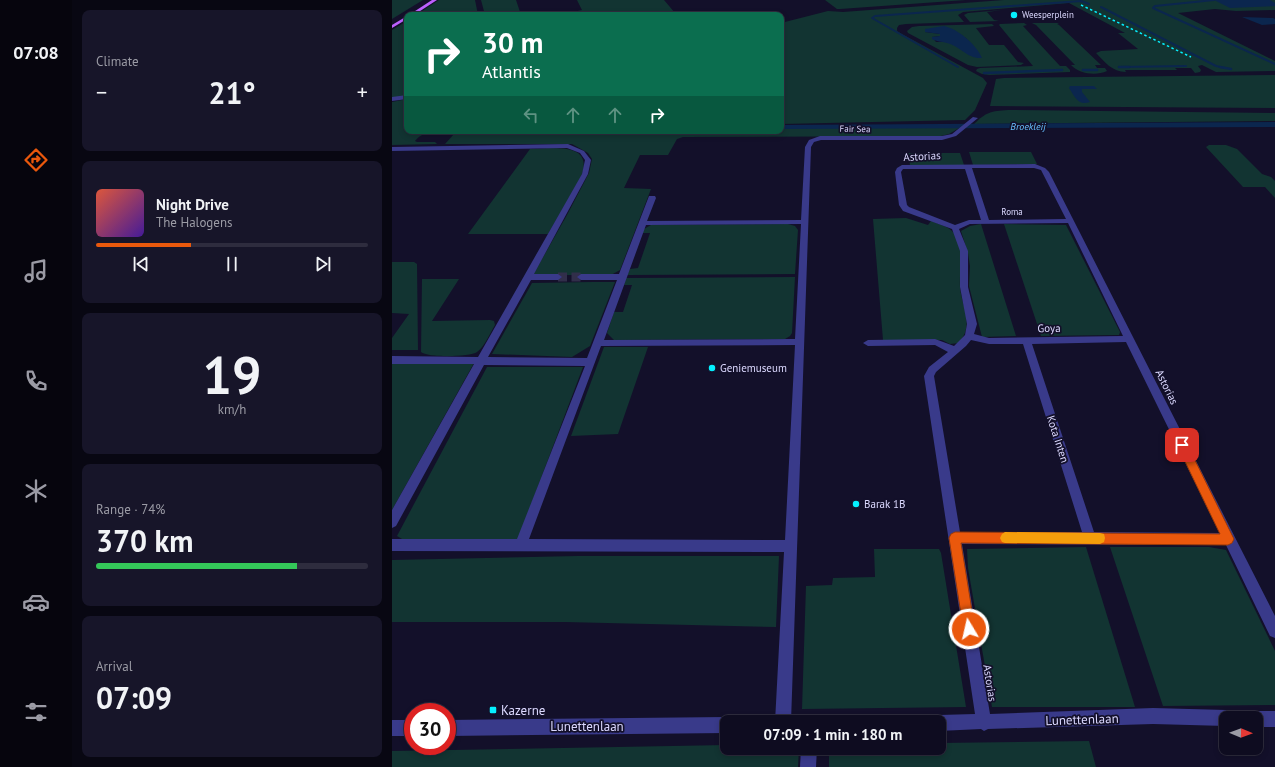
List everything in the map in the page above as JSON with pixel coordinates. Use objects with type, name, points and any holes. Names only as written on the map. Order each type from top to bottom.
[{"type":"main road","points":[[416,12],[435,0]]},
{"type":"main road","points":[[392,27],[404,19]]},
{"type":"street","points":[[392,100],[404,98]]},
{"type":"street","name":"Fair Sea","points":[[805,222],[808,147],[811,141],[820,138],[934,140],[949,137],[972,120]]},
{"type":"street","points":[[392,149],[545,146],[575,148],[586,156],[588,160],[588,166],[585,174],[392,522]]},
{"type":"street","name":"Astorias","points":[[955,228],[906,209],[903,205],[898,172],[899,169],[902,167],[1035,166],[1043,169],[1275,630]]},
{"type":"street","points":[[968,167],[986,222]]},
{"type":"street","points":[[521,545],[652,198]]},
{"type":"street","name":"Roma","points":[[955,228],[969,222],[1070,221]]},
{"type":"street","points":[[643,223],[805,222],[783,715]]},
{"type":"street","points":[[955,228],[964,251],[964,287],[972,324],[969,336]]},
{"type":"street","points":[[528,277],[558,277]]},
{"type":"street","points":[[581,277],[622,277]]},
{"type":"street","name":"Astorias","points":[[969,336],[963,344],[932,370],[929,376],[984,723]]},
{"type":"street","name":"Goya","points":[[969,336],[989,341],[1129,339]]},
{"type":"street","name":"Kota Inten","points":[[1026,340],[1090,538]]},
{"type":"street","points":[[598,343],[800,342]]},
{"type":"street","points":[[868,343],[935,342],[954,350]]},
{"type":"street","points":[[392,360],[590,362]]},
{"type":"street","points":[[955,538],[1228,539]]},
{"type":"street","points":[[392,545],[791,546]]},
{"type":"street","name":"Lunettenlaan","points":[[946,723],[984,723],[1153,716],[1219,718]]},
{"type":"street","points":[[1263,719],[1275,720]]},
{"type":"street","name":"Lunettenlaan","points":[[456,728],[720,725]]},
{"type":"street","points":[[392,728],[404,728]]},
{"type":"street","points":[[808,767],[809,755]]},
{"type":"green space","points":[[392,0],[423,0],[392,19]]},
{"type":"green space","points":[[439,0],[475,0],[477,12],[421,12]]},
{"type":"green space","points":[[481,0],[516,0],[520,12],[484,12]]},
{"type":"green space","points":[[577,0],[664,0],[674,12],[573,12],[582,10]]},
{"type":"green space","points":[[825,0],[966,0],[837,9]]},
{"type":"green space","points":[[1004,0],[1275,0],[1275,10],[1236,11],[1215,9],[1178,13],[1275,61],[1275,71],[1216,72],[1202,65],[1198,66],[1201,70],[1200,72],[1195,73],[1191,68],[1175,68],[1177,70],[1125,70],[1126,72],[1121,72],[1109,66],[1096,53],[1101,51],[1138,49],[1118,33],[1125,33],[1069,3],[963,12],[958,15],[964,22],[906,24],[899,25],[897,31],[983,78],[987,83],[975,110],[965,120],[784,124],[784,22],[828,11],[843,12]]},
{"type":"green space","points":[[1002,10],[987,12],[994,20],[999,21],[970,22],[964,15],[968,13]]},
{"type":"green space","points":[[404,23],[404,97],[392,99],[392,30]]},
{"type":"green space","points":[[1024,23],[1027,25],[1023,26],[1060,66],[1066,66],[1070,72],[989,75],[976,71],[980,68],[1033,66],[999,25]]},
{"type":"green space","points":[[1032,23],[1059,24],[1057,25],[1059,25],[1101,65],[1095,65],[1097,68],[1105,68],[1107,71],[1093,74],[1074,68],[1071,65],[1075,65],[1036,25]]},
{"type":"green space","points":[[992,24],[994,26],[976,28],[989,45],[1004,45],[1018,62],[1024,63],[1021,65],[977,67],[968,65],[908,33],[907,31],[912,27]],"holes":[[[941,27],[966,38],[969,42],[936,42],[932,37],[940,36],[940,34],[925,32]]]},
{"type":"green space","points":[[1275,75],[1275,108],[990,106],[996,79],[1004,78]]},
{"type":"green space","points":[[404,100],[404,134],[426,134],[415,141],[435,142],[437,144],[392,145],[392,102]]},
{"type":"green space","points":[[1008,110],[1275,113],[1275,121],[974,124],[989,113]]},
{"type":"green space","points":[[784,127],[961,127],[949,134],[941,136],[683,137],[677,139],[668,155],[640,155],[624,188],[651,189],[620,270],[611,275],[533,275],[589,173],[592,159],[588,153],[572,144],[445,144],[454,134],[784,134]]},
{"type":"green space","points":[[1209,145],[1226,145],[1237,149],[1262,174],[1271,177],[1275,181],[1275,198],[1265,187],[1243,187],[1206,147]]},
{"type":"green space","points":[[559,148],[577,152],[582,157],[584,165],[581,177],[548,234],[468,234],[530,149]]},
{"type":"green space","points":[[969,152],[1031,152],[1037,164],[973,165]]},
{"type":"green space","points":[[908,153],[960,153],[964,165],[910,165]]},
{"type":"green space","points":[[906,218],[928,225],[931,221],[943,225],[951,230],[957,238],[961,258],[960,287],[967,324],[965,333],[959,343],[950,344],[942,340],[883,340],[873,219]]},
{"type":"green space","points":[[788,224],[795,226],[798,230],[795,274],[627,275],[630,269],[638,268],[650,233],[642,233],[644,229],[651,225]]},
{"type":"green space","points":[[981,224],[1016,336],[982,337],[969,286],[970,266],[968,253],[961,231],[970,226]]},
{"type":"green space","points":[[1004,224],[1066,225],[1120,332],[1119,335],[1041,336]]},
{"type":"green space","points":[[392,262],[414,262],[417,264],[418,350],[392,350],[392,338],[409,314],[392,313]]},
{"type":"green space","points":[[795,277],[792,333],[785,339],[614,340],[607,333],[614,312],[623,312],[632,285],[624,285],[626,278]]},
{"type":"green space","points":[[422,279],[459,279],[432,321],[494,321],[495,325],[485,343],[477,352],[466,355],[449,356],[425,354],[421,352]]},
{"type":"green space","points":[[615,282],[590,346],[572,357],[492,354],[532,283]]},
{"type":"green space","points":[[604,347],[648,347],[618,434],[571,436]]},
{"type":"green space","points":[[392,362],[474,363],[392,510]]},
{"type":"green space","points":[[487,367],[583,367],[518,539],[402,539],[397,536]]},
{"type":"green space","points":[[1086,547],[1135,707],[992,707],[968,568],[967,549]]},
{"type":"green space","points":[[1110,547],[1209,547],[1226,550],[1275,651],[1275,705],[1163,706]]},
{"type":"green space","points":[[874,549],[939,549],[941,553],[966,707],[802,709],[806,586],[832,585],[833,578],[875,577]]},
{"type":"green space","points":[[578,556],[779,556],[776,627],[565,622],[392,622],[392,560]]},
{"type":"green space","points":[[1089,741],[1096,767],[829,767],[829,755],[946,755],[946,743]]},
{"type":"green space","points":[[720,745],[720,755],[799,755],[798,767],[392,767],[392,751],[404,751],[404,755],[456,755],[456,750]]},
{"type":"water","points":[[1214,0],[1270,0],[1275,3],[1275,6],[1230,8]]},
{"type":"water","points":[[1242,17],[1273,18],[1275,19],[1275,24],[1262,25]]},
{"type":"water","points":[[944,26],[955,30],[966,38],[976,48],[982,58],[972,56],[945,42],[932,39],[932,37],[940,36],[940,34],[925,32],[925,29]]},
{"type":"water","points":[[1070,86],[1094,86],[1097,89],[1082,89],[1082,92],[1090,102],[1082,103],[1077,100],[1069,88]]},
{"type":"water","name":"Broekleij","points":[[1275,122],[1275,127],[784,129],[784,125]]},
{"type":"waterway","points":[[1214,0],[1155,6],[1153,8],[1275,64]]},
{"type":"waterway","points":[[958,67],[872,18],[875,16],[1081,1],[1089,4]]},
{"type":"waterway","points":[[1101,7],[1216,66],[1223,68]]},
{"type":"waterway","points":[[1129,67],[1119,67],[1186,66]]},
{"type":"waterway","points":[[1223,68],[1231,69]]},
{"type":"waterway","points":[[984,73],[1062,70]]},
{"type":"waterway","points":[[1083,70],[1097,70]]},
{"type":"tunnel","points":[[558,277],[581,277]]},
{"type":"railway","points":[[1081,5],[1191,57]]},
{"type":"slow traffic","points":[[1005,538],[1100,538]]},
{"type":"place","name":"Weesperplein","points":[[1014,15]]},
{"type":"place","name":"Geniemuseum","points":[[712,368]]},
{"type":"place","name":"Barak 1B","points":[[856,504]]},
{"type":"place","name":"Kazerne","points":[[493,710]]},
{"type":"route","points":[[969,629],[955,538],[1070,537],[1228,539],[1182,445]]}]
